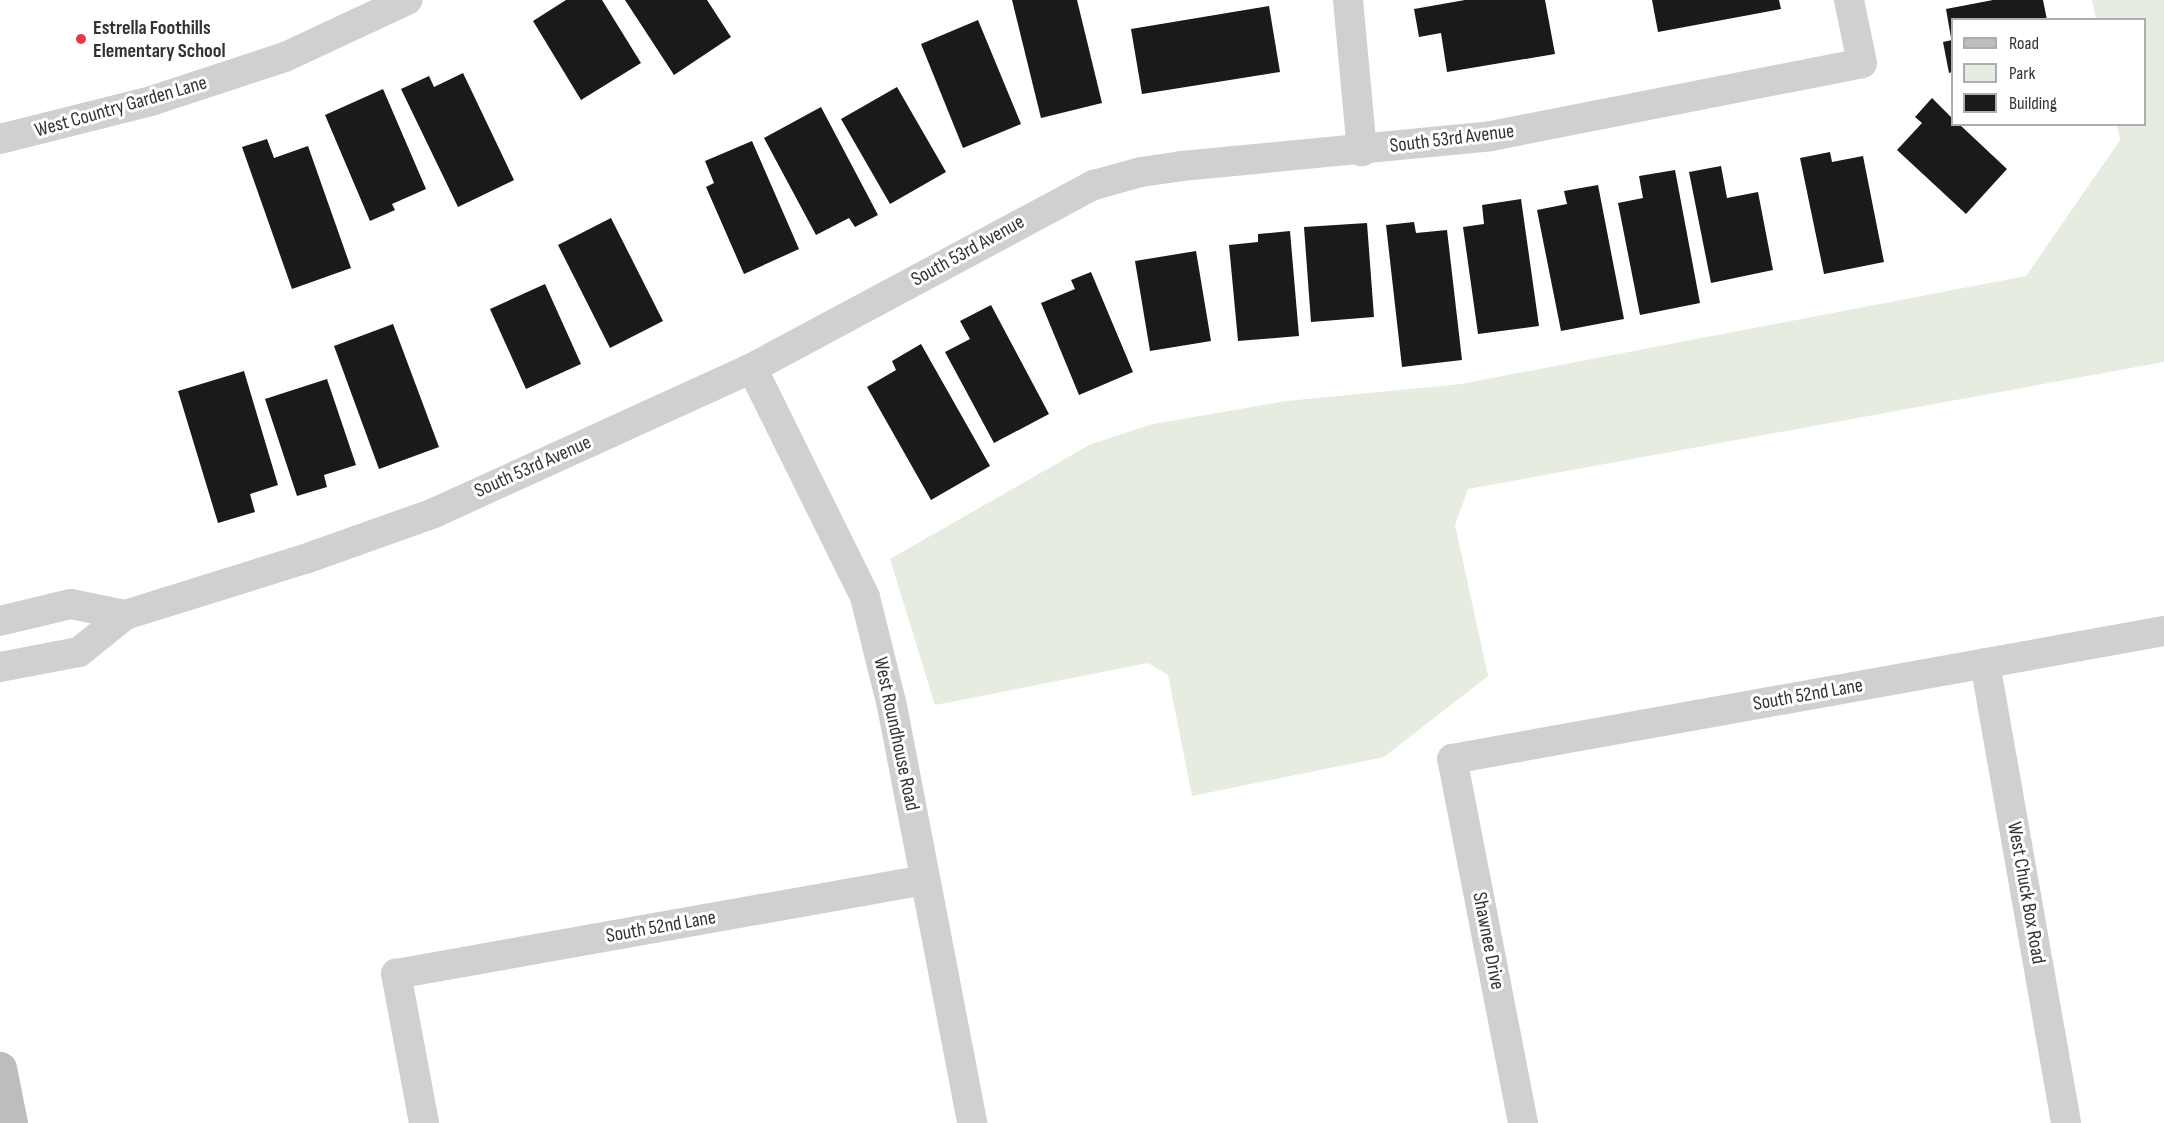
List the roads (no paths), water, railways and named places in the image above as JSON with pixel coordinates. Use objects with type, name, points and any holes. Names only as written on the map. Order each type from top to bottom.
[{"type":"street","name":"West Country Garden Lane","points":[[0,139],[151,101],[285,57],[406,0]]},
{"type":"street","points":[[1348,0],[1362,151]]},
{"type":"street","name":"South 53rd Avenue","points":[[0,667],[79,652],[124,615],[305,559],[434,513],[752,368],[1049,206],[1094,185],[1141,172],[1182,166],[1362,151],[1491,136],[1862,63],[1849,0]]},
{"type":"street","name":"West Roundhouse Road","points":[[752,368],[865,597],[892,706],[972,1123]]},
{"type":"street","name":"South 53rd Avenue","points":[[0,621],[71,604],[124,615]]},
{"type":"street","name":"South 52nd Lane","points":[[1452,759],[2164,631]]},
{"type":"street","name":"West Chuck Box Road","points":[[1985,663],[2066,1123]]},
{"type":"street","name":"Shawnee Drive","points":[[1452,759],[1523,1123]]},
{"type":"street","name":"South 52nd Lane","points":[[424,1123],[396,974],[925,880]]},
{"type":"street","points":[[0,1068],[10,1123]]},
{"type":"place","name":"Estrella Foothills Elementary School","points":[[81,39]]}]
